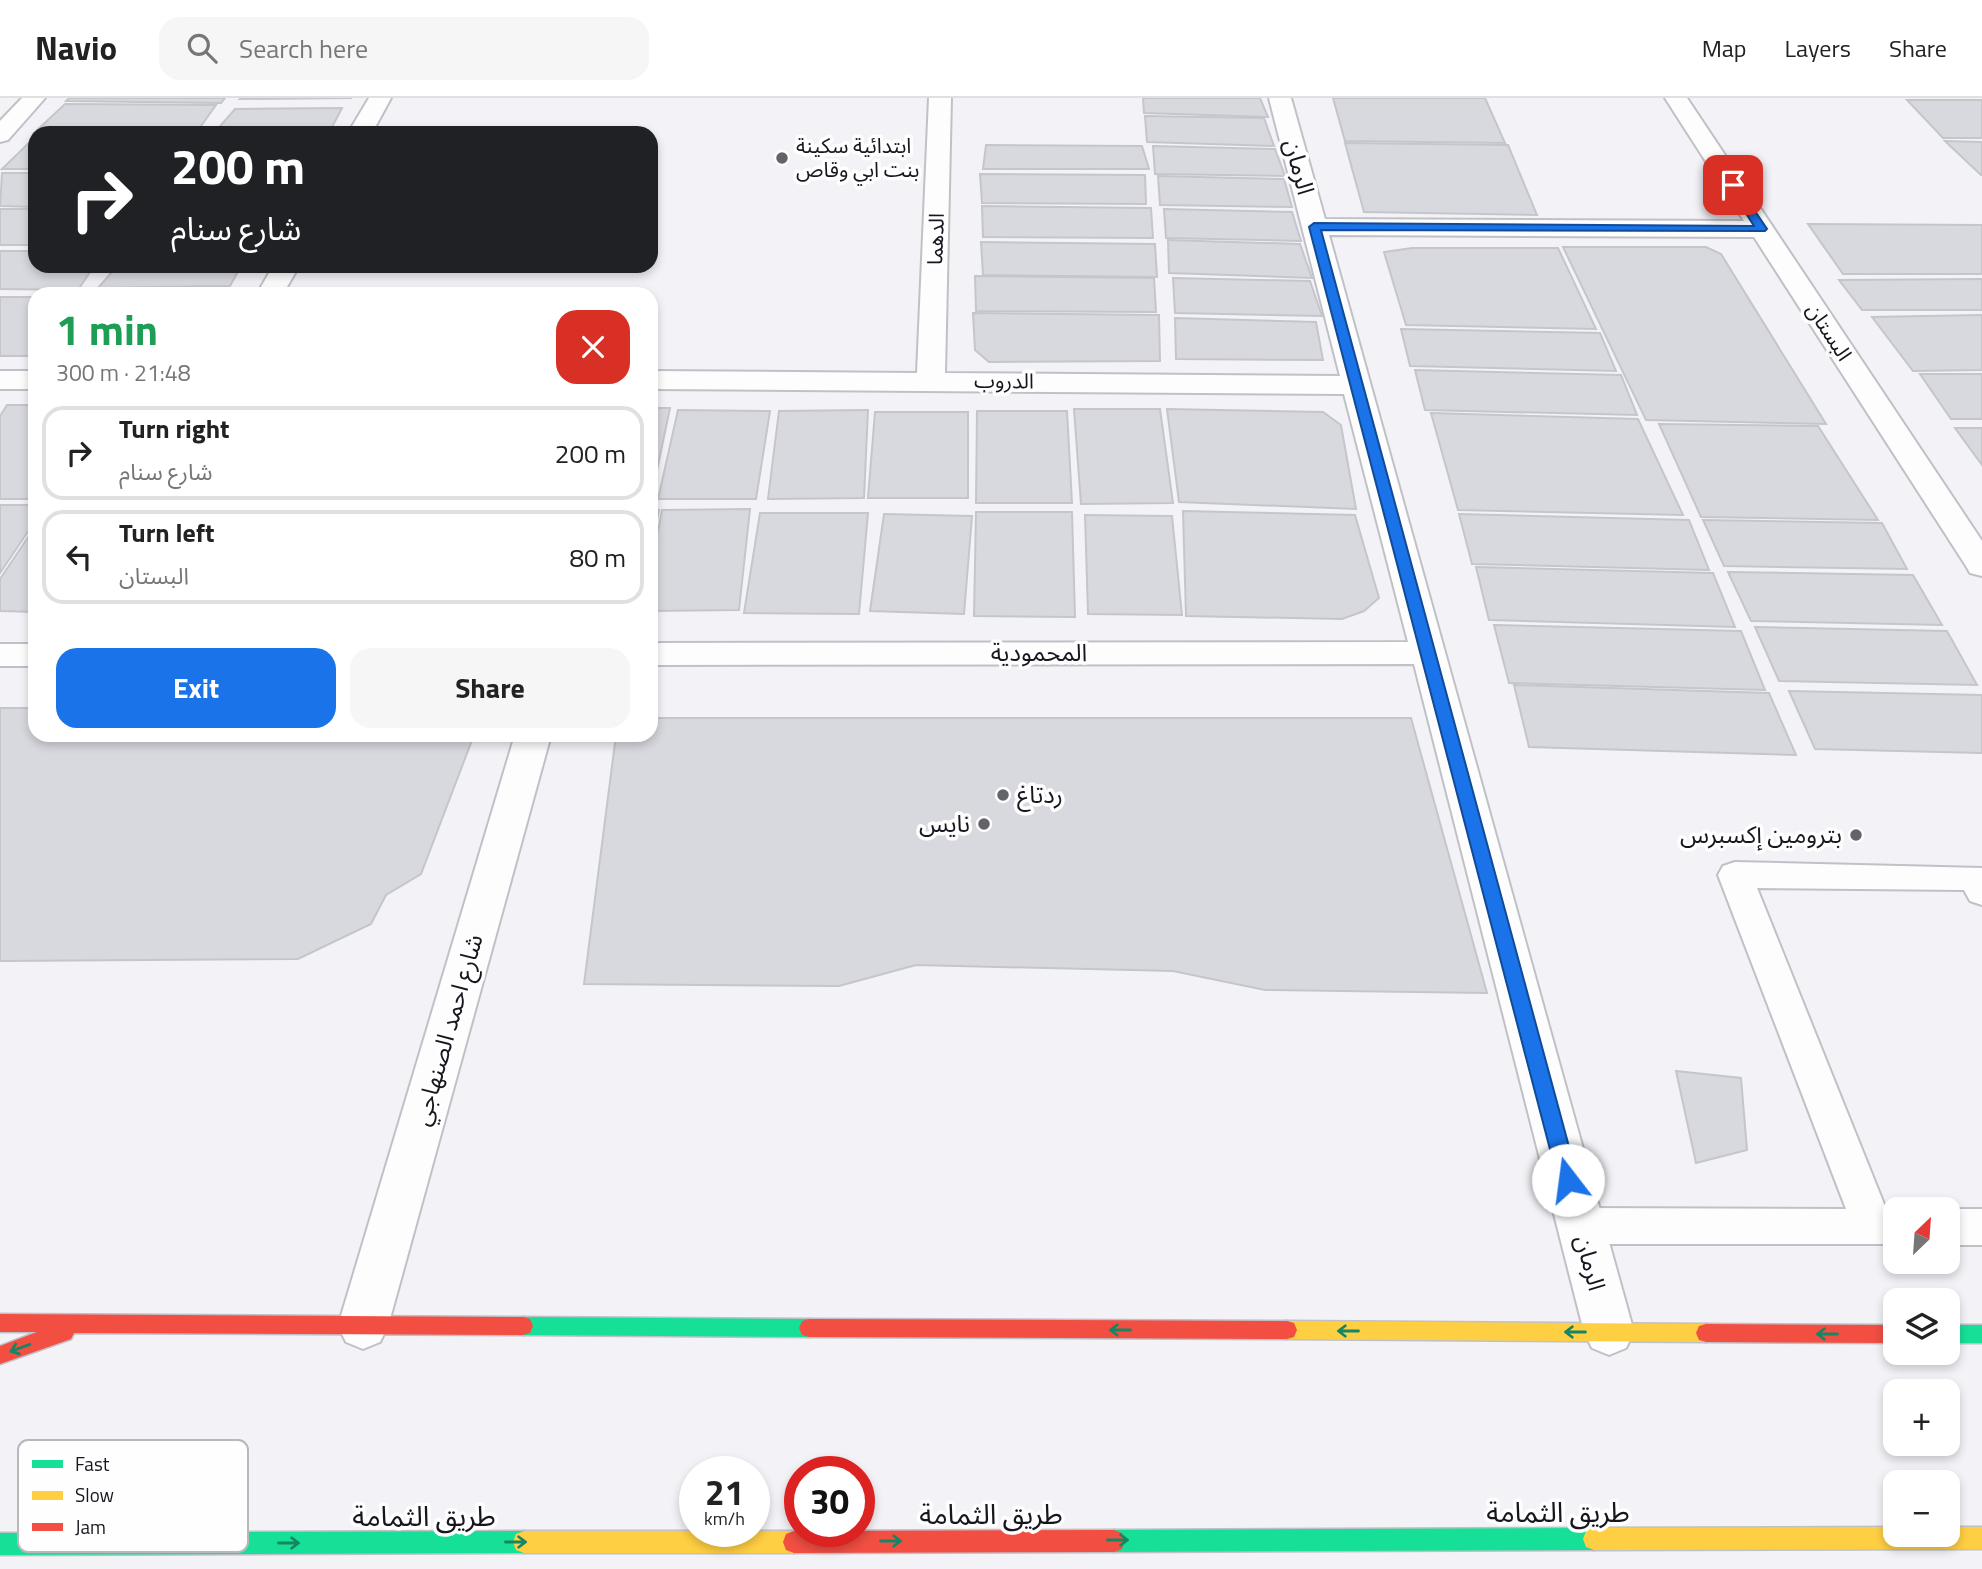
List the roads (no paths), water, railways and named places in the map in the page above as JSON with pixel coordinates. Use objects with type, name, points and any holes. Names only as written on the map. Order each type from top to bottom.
[{"type":"main road","points":[[0,1323],[1883,1334]]},
{"type":"main road","points":[[0,1355],[85,1324]]},
{"type":"main road","points":[[1960,1334],[1982,1335]]},
{"type":"main road","points":[[0,1534],[18,1543]]},
{"type":"main road","name":"طريق الثمامة","points":[[171,1552],[247,1556],[1256,1554],[1982,1538]]},
{"type":"main road","name":"طريق الثمامة","points":[[0,1544],[18,1544]]},
{"type":"street","points":[[0,135],[34,98]]},
{"type":"street","points":[[364,126],[380,98]]},
{"type":"street","name":"الدهما","points":[[931,380],[940,98]]},
{"type":"street","name":"الرمان","points":[[1280,98],[1609,1332]]},
{"type":"street","name":"البستان","points":[[1676,98],[1982,566]]},
{"type":"street","points":[[1314,227],[1762,229]]},
{"type":"street","points":[[0,380],[28,380]]},
{"type":"street","name":"الدروب","points":[[658,380],[1357,385]]},
{"type":"street","name":"المحمودية","points":[[658,653],[1428,653]]},
{"type":"street","points":[[0,655],[28,655]]},
{"type":"street","name":"شارع احمد الصنهاجي","points":[[363,1326],[531,742]]},
{"type":"lane","points":[[1883,1225],[1735,875],[1975,878],[1982,892]]},
{"type":"lane","points":[[1581,1226],[1883,1227]]},
{"type":"lane","points":[[1960,1227],[1982,1227]]},
{"type":"place","name":"ابتدائية سكينة بنت ابي وقاص","points":[[782,158]]},
{"type":"place","name":"ردتاغ","points":[[1003,795]]},
{"type":"place","name":"نايس","points":[[984,824]]},
{"type":"place","name":"بترومين إكسبرس","points":[[1856,835]]}]
